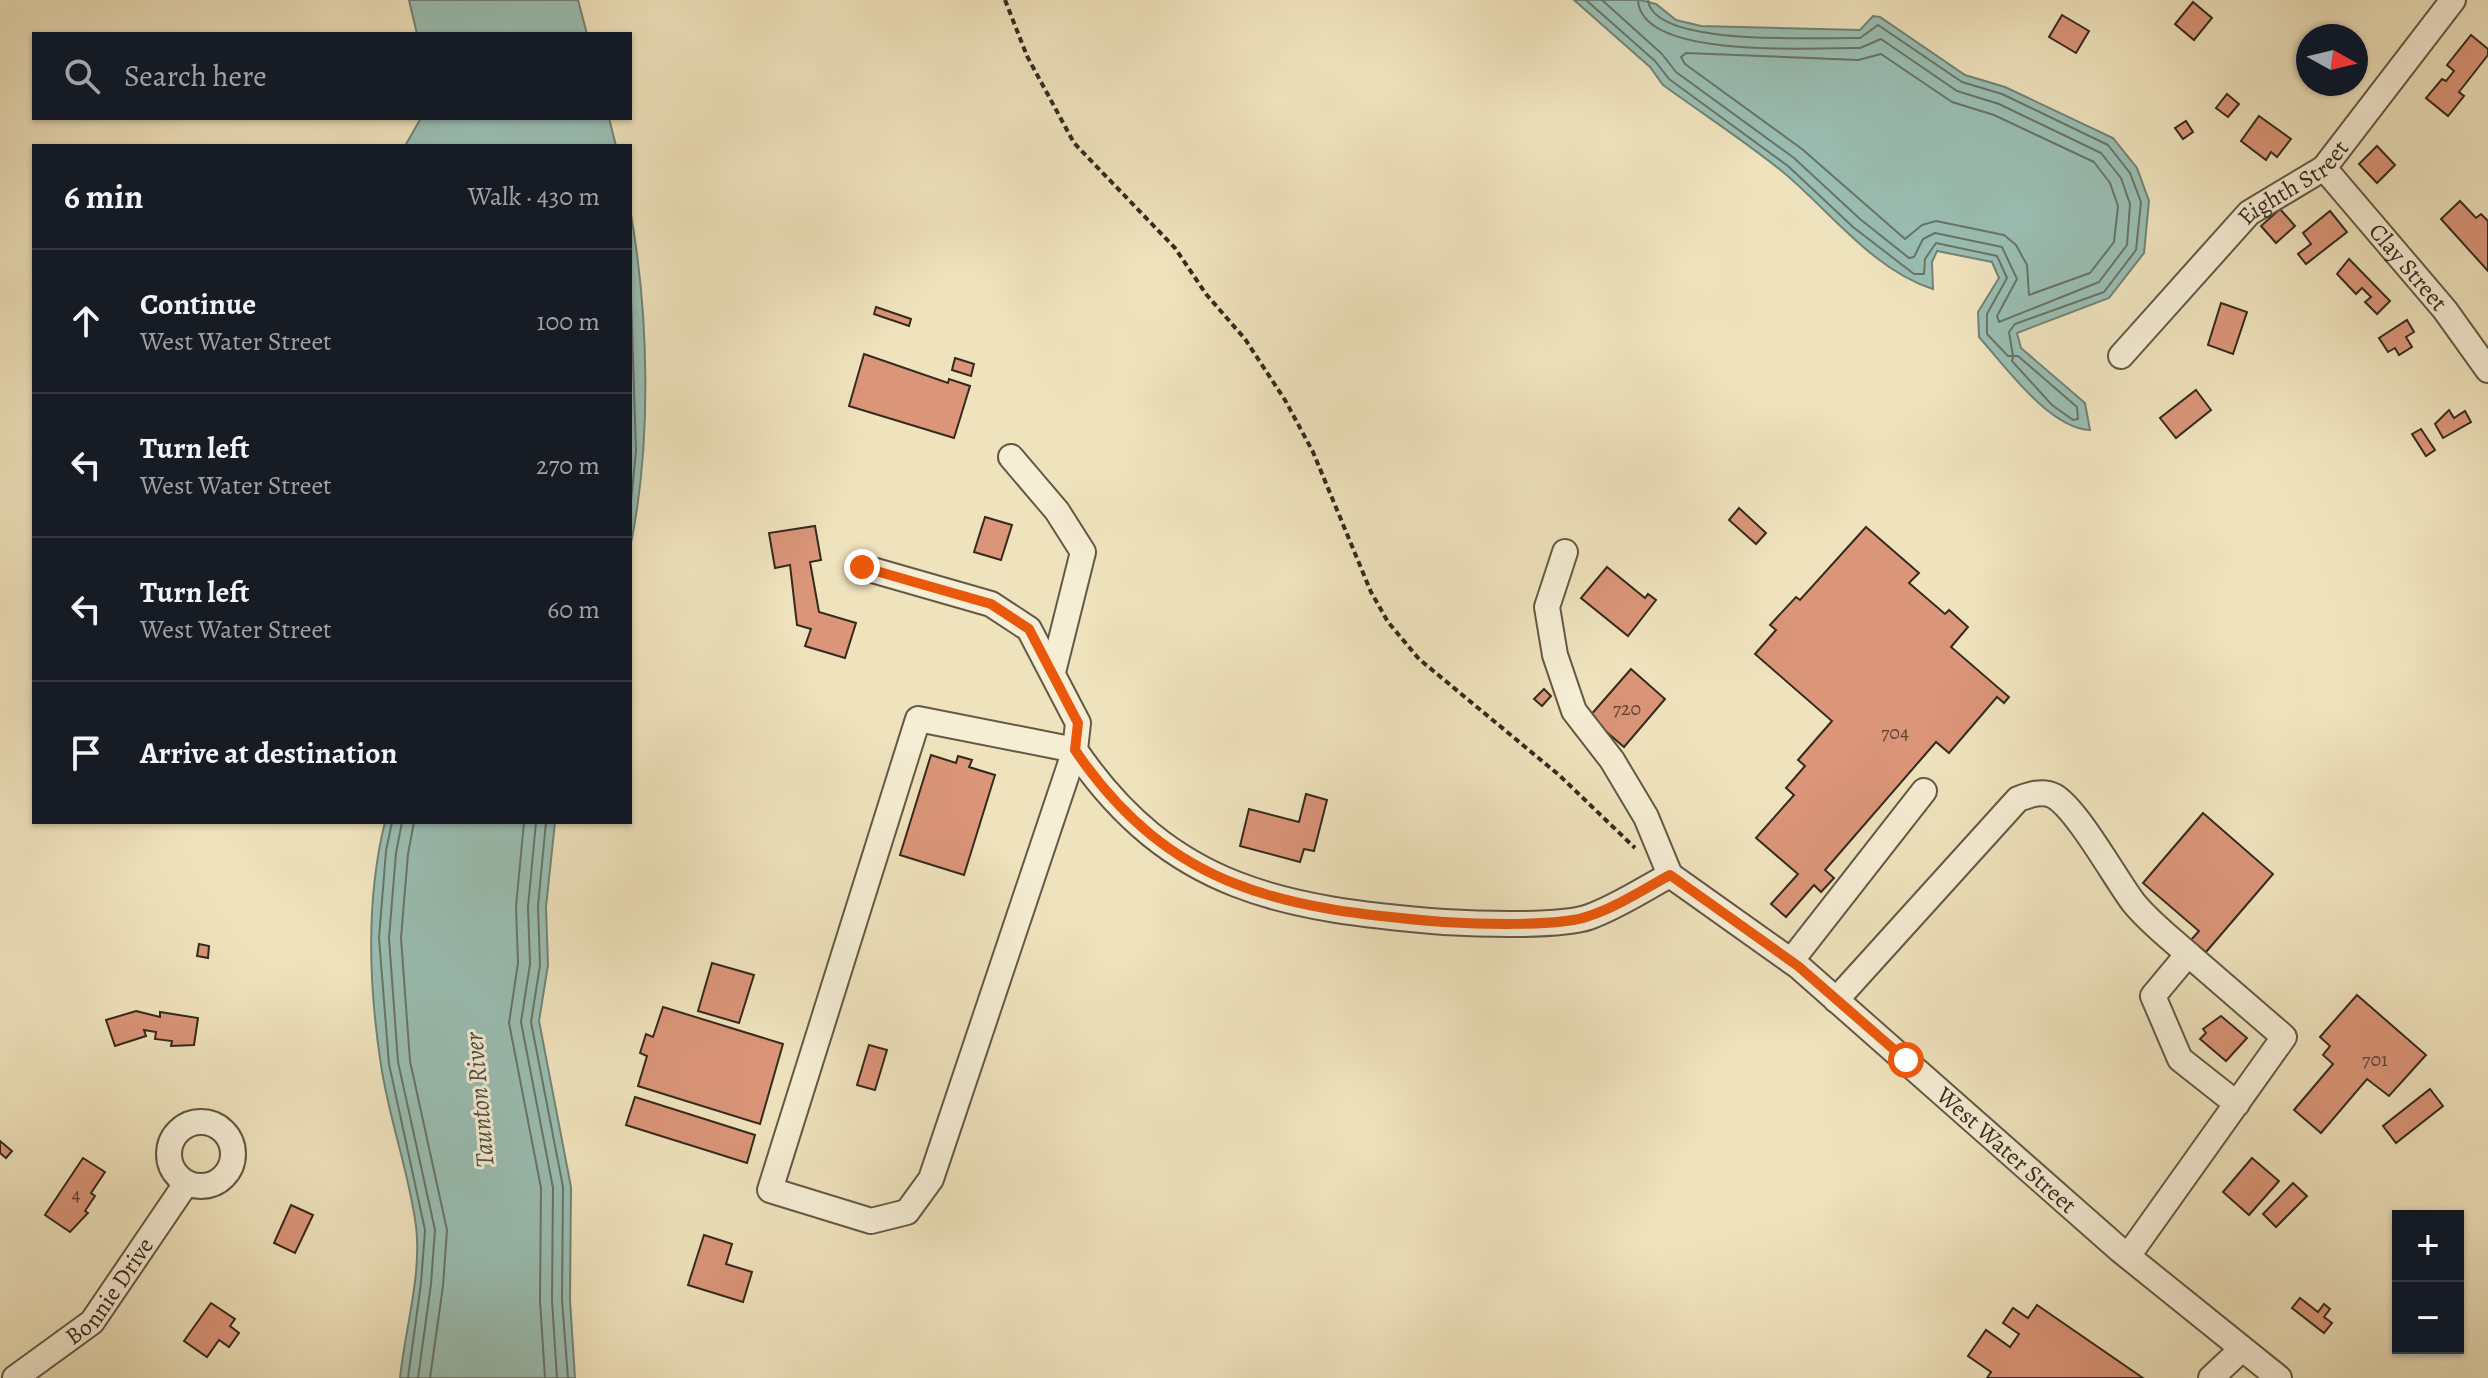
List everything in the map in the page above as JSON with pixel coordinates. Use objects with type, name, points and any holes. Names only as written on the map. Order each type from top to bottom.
[{"type":"street","name":"Eighth Street","points":[[2121,356],[2249,213],[2324,168],[2453,0]]},
{"type":"street","name":"Clay Street","points":[[2324,168],[2484,357]]},
{"type":"street","points":[[1011,457],[1057,511],[1083,552],[1053,672]]},
{"type":"street","points":[[862,567],[991,604],[1029,629],[1078,723],[1075,750],[931,1179],[907,1212],[871,1221],[770,1190],[918,719],[1075,750],[1113,800],[1165,847],[1222,879],[1297,904],[1457,923],[1587,917],[1670,875],[1646,817],[1612,760],[1574,711],[1555,655],[1547,607],[1565,552]]},
{"type":"street","points":[[1791,961],[1924,791]]},
{"type":"street","points":[[1836,1000],[2018,799],[2033,794],[2056,797],[2150,921],[2284,1037],[2128,1256]]},
{"type":"street","name":"West Water Street","points":[[1670,875],[1791,961],[2128,1256],[2279,1378]]},
{"type":"street","points":[[2188,954],[2153,996],[2180,1059],[2237,1104]]},
{"type":"street","name":"Bonnie Drive","points":[[15,1378],[92,1322],[185,1185]]},
{"type":"street","points":[[2211,1378],[2242,1349]]},
{"type":"path","points":[[1005,0],[1027,56],[1074,143],[1175,248],[1206,294],[1245,339],[1285,400],[1313,452],[1371,592],[1388,622],[1419,659],[1559,775],[1640,852]]},
{"type":"water","points":[[409,0],[578,0],[586,32],[417,32]]},
{"type":"water","points":[[1574,0],[1640,0],[1656,4],[1676,20],[1701,26],[1860,30],[1873,16],[1880,17],[1965,75],[2005,87],[2113,138],[2137,168],[2149,201],[2144,253],[2109,298],[2017,333],[2021,348],[2085,403],[2090,430],[2075,427],[2044,408],[1979,337],[1978,312],[1999,278],[1992,262],[1937,251],[1932,262],[1933,289],[1891,268],[1853,238],[1783,172],[1663,85],[1650,67]]},
{"type":"water","points":[[420,120],[610,120],[616,144],[406,144]]},
{"type":"water","points":[[632,222],[641,292],[645,379],[645,423],[632,537]]},
{"type":"water","name":"Taunton River","points":[[385,824],[555,824],[546,907],[548,965],[539,1021],[571,1187],[570,1300],[575,1378],[400,1378],[415,1283],[417,1245],[409,1186],[385,1085],[374,1005],[372,912]]},
{"type":"building","points":[[2193,2],[2212,18],[2194,40],[2175,24]]},
{"type":"building","points":[[2062,15],[2089,31],[2076,53],[2049,37]]},
{"type":"building","points":[[2471,35],[2488,49],[2488,55],[2459,92],[2464,96],[2448,116],[2426,98],[2442,79],[2446,81],[2454,71],[2447,65]]},
{"type":"building","points":[[2227,94],[2239,104],[2228,117],[2216,108]]},
{"type":"building","points":[[2259,116],[2291,139],[2277,157],[2271,152],[2266,160],[2241,141]]},
{"type":"building","points":[[2186,121],[2193,132],[2183,139],[2175,128]]},
{"type":"building","points":[[2377,146],[2395,165],[2377,183],[2359,164]]},
{"type":"building","points":[[2460,201],[2476,218],[2481,214],[2488,221],[2488,271],[2441,219]]},
{"type":"building","points":[[2280,209],[2295,226],[2276,243],[2261,226]]},
{"type":"building","points":[[2330,211],[2347,232],[2306,264],[2298,254],[2311,244],[2303,233]]},
{"type":"building","points":[[2349,259],[2390,301],[2377,314],[2365,302],[2371,297],[2362,288],[2356,294],[2337,274]]},
{"type":"building","points":[[2221,303],[2247,312],[2233,354],[2208,345]]},
{"type":"building","points":[[876,307],[911,319],[909,326],[874,314]]},
{"type":"building","points":[[2407,320],[2414,332],[2406,337],[2412,347],[2399,355],[2395,348],[2388,352],[2379,338]]},
{"type":"building","points":[[864,354],[948,383],[949,379],[970,386],[954,438],[849,406]]},
{"type":"building","points":[[955,358],[974,364],[971,376],[952,370]]},
{"type":"building","points":[[2196,390],[2211,410],[2176,438],[2160,418]]},
{"type":"building","points":[[2449,410],[2454,418],[2465,411],[2471,422],[2443,438],[2435,424]]},
{"type":"building","points":[[2421,429],[2435,450],[2426,456],[2412,434]]},
{"type":"building","points":[[1739,508],[1766,533],[1756,544],[1729,520]]},
{"type":"building","points":[[985,517],[1012,525],[1001,560],[974,552]]},
{"type":"building","points":[[815,526],[821,560],[810,562],[819,612],[856,623],[845,658],[805,646],[811,629],[797,625],[790,565],[775,568],[769,533]]},
{"type":"building","points":[[1866,527],[1919,573],[1909,583],[1945,614],[1949,610],[1968,627],[1951,647],[2009,697],[2004,703],[1997,697],[1949,753],[1936,742],[1825,870],[1834,878],[1821,892],[1814,885],[1786,917],[1771,904],[1798,874],[1756,838],[1794,795],[1786,788],[1805,766],[1798,760],[1832,721],[1755,654],[1776,630],[1770,625],[1796,597],[1800,600]]},
{"type":"building","points":[[1607,567],[1645,598],[1648,594],[1656,600],[1628,636],[1581,598]]},
{"type":"building","points":[[1631,669],[1665,699],[1624,747],[1589,717]]},
{"type":"building","points":[[1544,689],[1551,696],[1542,706],[1534,699]]},
{"type":"building","points":[[931,755],[956,763],[958,756],[972,760],[969,767],[995,775],[964,875],[900,855]]},
{"type":"building","points":[[1306,794],[1327,800],[1314,851],[1304,849],[1300,862],[1240,846],[1249,809],[1299,822]]},
{"type":"building","points":[[2203,813],[2273,874],[2206,952],[2191,940],[2199,931],[2143,883]]},
{"type":"building","points":[[199,944],[209,946],[208,958],[197,956]]},
{"type":"building","points":[[712,963],[754,975],[739,1023],[698,1011]]},
{"type":"building","points":[[2357,995],[2426,1055],[2389,1096],[2367,1079],[2321,1133],[2294,1110],[2333,1064],[2323,1055],[2330,1046],[2320,1037]]},
{"type":"building","points":[[663,1007],[783,1044],[760,1124],[638,1086],[647,1056],[640,1053],[646,1034],[653,1037]]},
{"type":"building","points":[[136,1011],[160,1017],[160,1012],[198,1018],[194,1045],[171,1046],[172,1041],[155,1039],[156,1032],[144,1030],[146,1036],[115,1046],[106,1020]]},
{"type":"building","points":[[2221,1016],[2247,1038],[2226,1061],[2200,1039],[2206,1033],[2203,1029]]},
{"type":"building","points":[[869,1045],[887,1050],[875,1090],[857,1085]]},
{"type":"building","points":[[2430,1089],[2443,1106],[2396,1143],[2383,1126]]},
{"type":"building","points":[[635,1097],[755,1135],[747,1163],[626,1125]]},
{"type":"building","points":[[0,1141],[12,1151],[6,1158],[0,1153]]},
{"type":"building","points":[[83,1158],[105,1172],[91,1193],[95,1196],[85,1211],[88,1213],[70,1232],[45,1215]]},
{"type":"building","points":[[2252,1158],[2279,1181],[2249,1215],[2223,1192]]},
{"type":"building","points":[[2293,1183],[2307,1196],[2276,1227],[2263,1214]]},
{"type":"building","points":[[291,1205],[313,1215],[295,1253],[274,1243]]},
{"type":"building","points":[[704,1235],[732,1244],[726,1264],[752,1272],[743,1302],[688,1285]]},
{"type":"building","points":[[2300,1298],[2318,1312],[2324,1304],[2330,1309],[2324,1317],[2332,1323],[2324,1333],[2292,1308]]},
{"type":"building","points":[[211,1303],[235,1319],[230,1326],[239,1333],[229,1347],[219,1340],[207,1357],[184,1341]]},
{"type":"building","points":[[2037,1305],[2143,1378],[1987,1378],[1991,1372],[1968,1356],[1986,1330],[2010,1347],[2019,1334],[2003,1323],[2013,1308],[2028,1318]]},
{"type":"route","points":[[862,567],[991,604],[1029,629],[1078,723],[1075,750],[1090,771],[1113,800],[1148,834],[1183,859],[1222,879],[1263,895],[1314,907],[1489,924],[1587,917],[1670,875],[1778,950],[1906,1060]]}]
